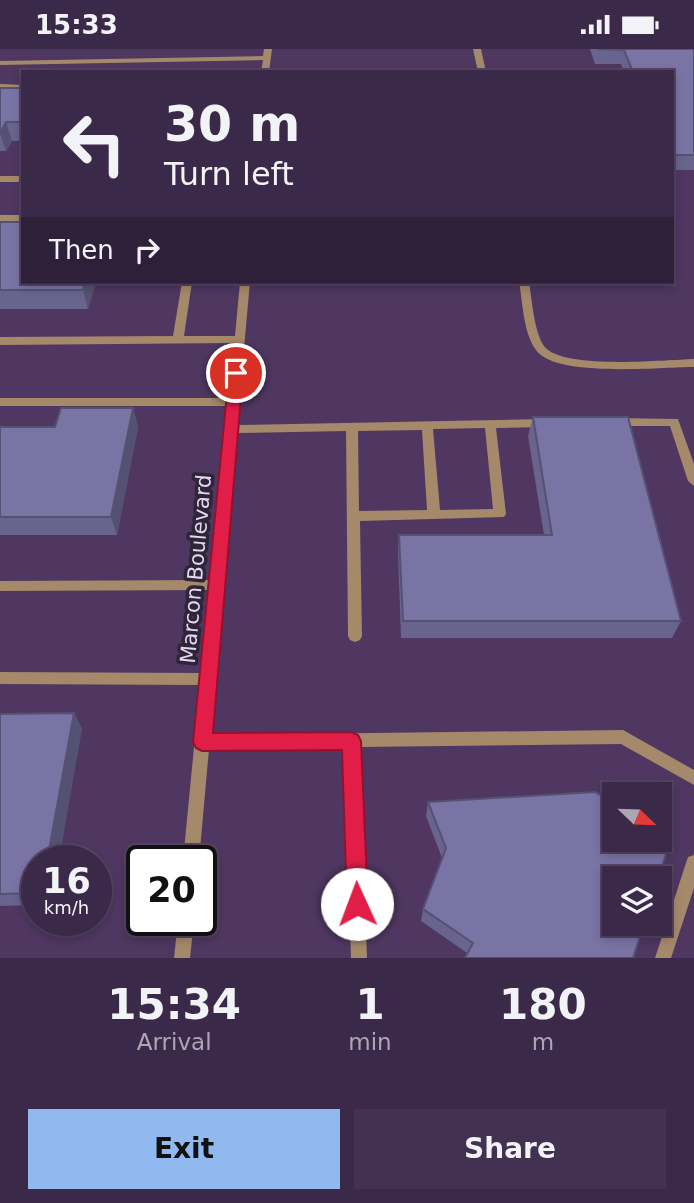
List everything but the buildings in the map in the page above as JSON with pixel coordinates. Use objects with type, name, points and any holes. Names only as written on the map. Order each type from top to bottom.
[{"type":"street","points":[[477,49],[482,70]]},
{"type":"street","points":[[0,63],[267,53]]},
{"type":"street","points":[[0,86],[21,87]]},
{"type":"street","points":[[0,179],[21,179]]},
{"type":"street","points":[[0,218],[21,218]]},
{"type":"street","points":[[178,340],[187,284]]},
{"type":"street","name":"Marcon Boulevard","points":[[192,845],[245,284]]},
{"type":"street","points":[[524,284],[534,335],[541,350],[556,360],[580,365],[694,363]]},
{"type":"street","points":[[0,341],[239,339]]},
{"type":"street","points":[[0,402],[233,402]]},
{"type":"street","points":[[232,429],[556,422]]},
{"type":"street","points":[[595,422],[674,422],[694,481]]},
{"type":"street","points":[[353,516],[500,513],[490,423]]},
{"type":"street","points":[[427,425],[434,515]]},
{"type":"street","points":[[352,428],[355,636]]},
{"type":"street","points":[[0,586],[217,585]]},
{"type":"street","points":[[0,678],[208,679]]},
{"type":"street","points":[[202,742],[624,737],[694,778]]},
{"type":"street","points":[[351,741],[359,958]]},
{"type":"street","points":[[663,958],[694,863]]},
{"type":"street","points":[[182,958],[184,936]]},
{"type":"route","points":[[236,373],[202,742],[351,741],[357,904]]}]
